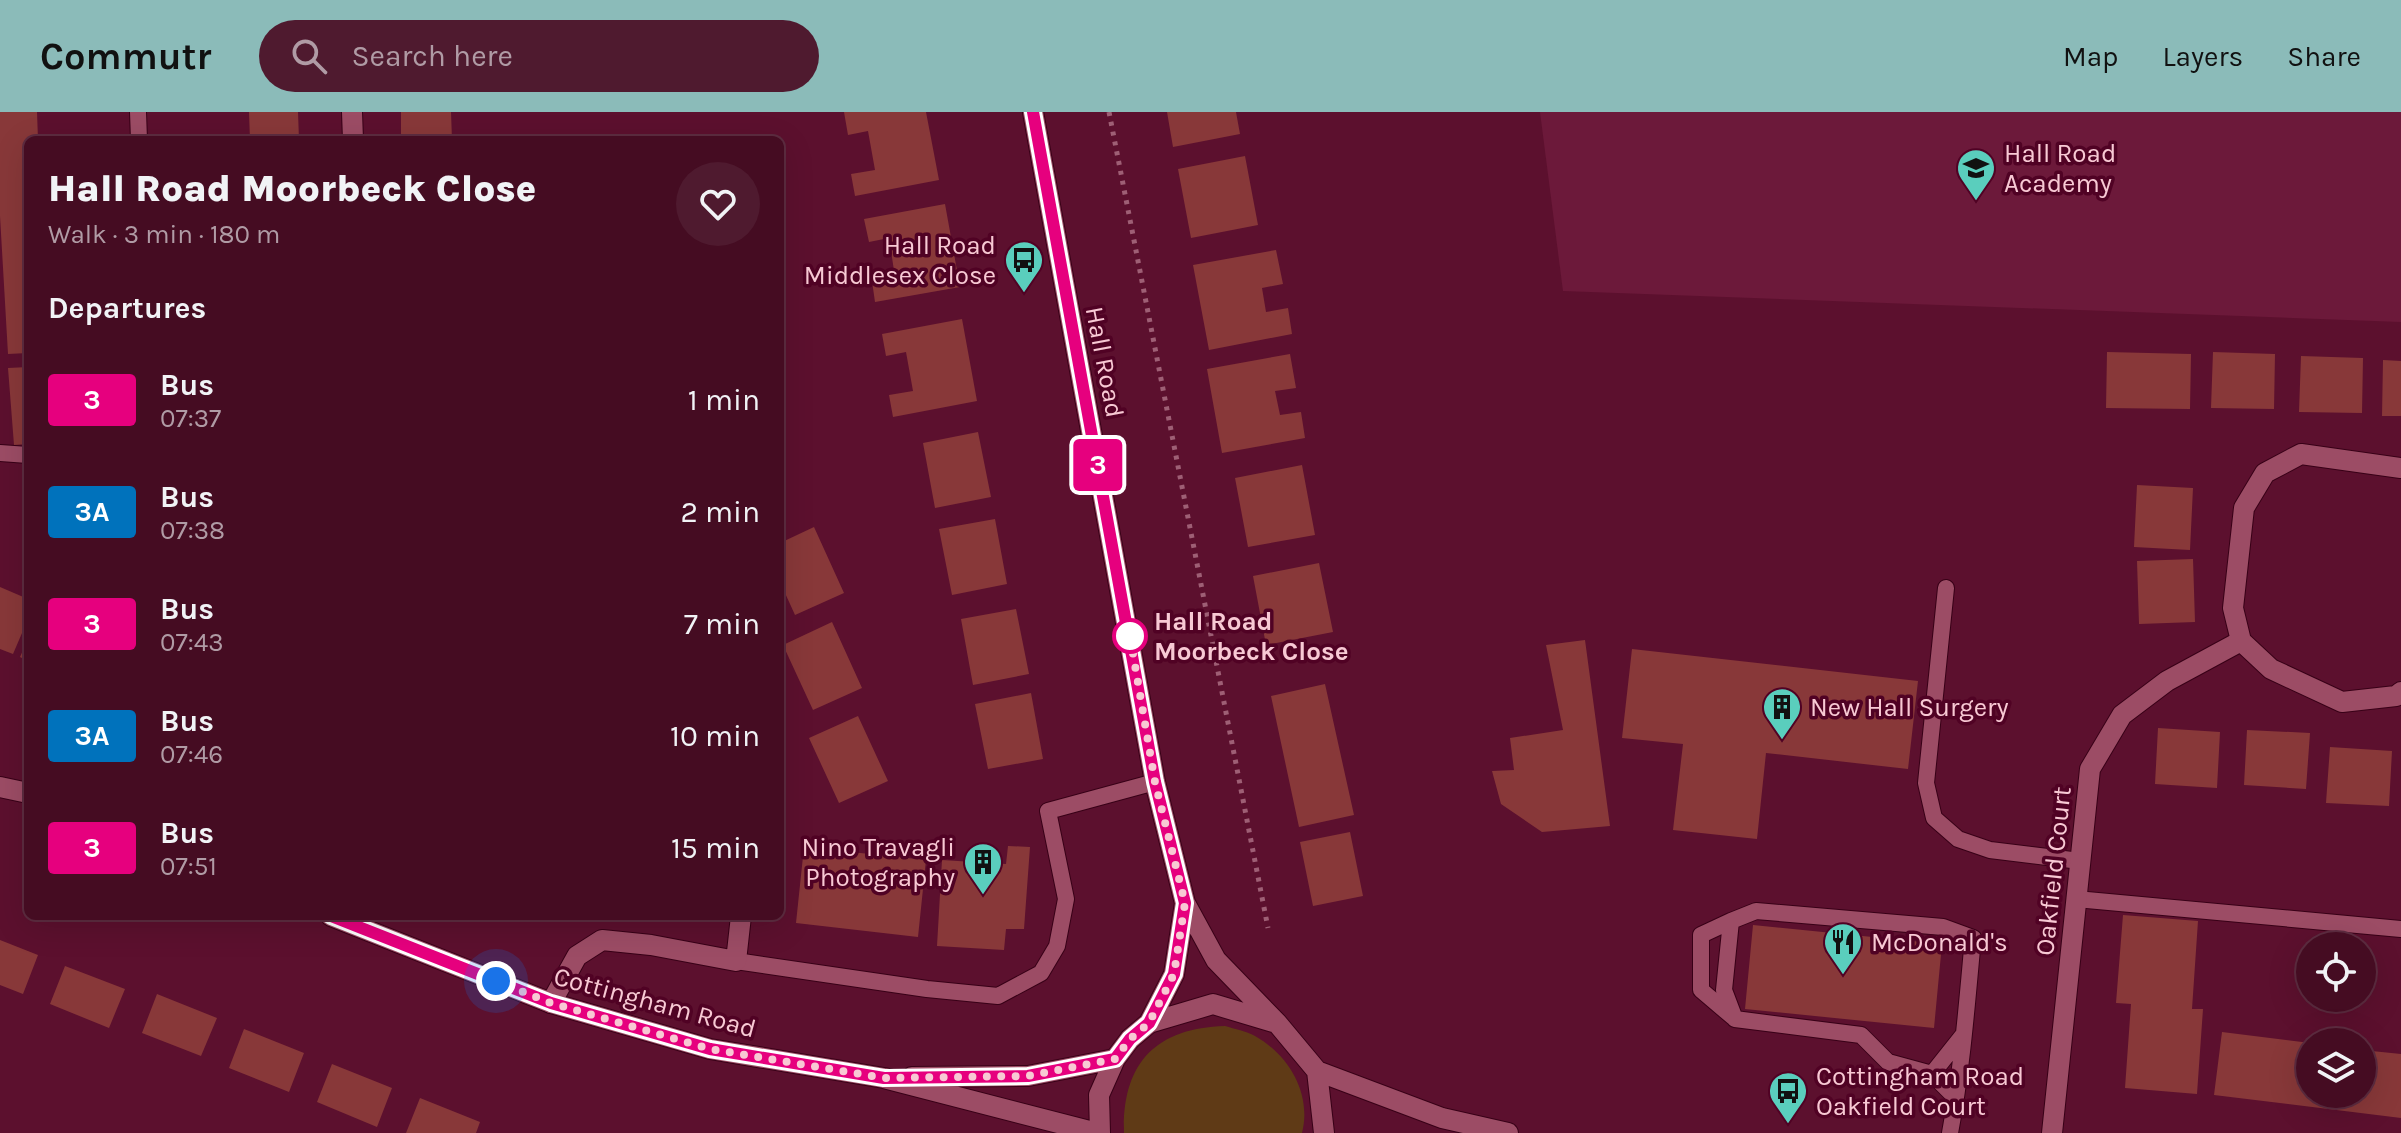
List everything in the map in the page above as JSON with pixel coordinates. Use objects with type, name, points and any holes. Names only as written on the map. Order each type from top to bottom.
[{"type":"street","points":[[352,112],[353,136]]},
{"type":"street","name":"Hall Road","points":[[1033,112],[1155,782],[1185,903],[1216,960],[1277,1023],[1317,1071]]},
{"type":"street","points":[[2401,468],[2301,454],[2265,473],[2244,508],[2233,608],[2241,641],[2271,669],[2342,702],[2396,696],[2401,692]]},
{"type":"street","name":"Oakfield Court","points":[[2052,1133],[2090,769],[2122,715],[2167,681],[2241,641]]},
{"type":"street","points":[[0,787],[24,792]]},
{"type":"street","name":"Hall Road","points":[[1149,1023],[1174,974],[1185,903]]},
{"type":"street","name":"Cottingham Road","points":[[341,920],[551,1003],[710,1049],[884,1078],[1098,1133]]},
{"type":"street","points":[[551,1003],[577,956],[602,940],[651,945],[736,961],[741,920]]},
{"type":"street","points":[[1098,1133],[1099,1095],[1115,1059],[1130,1039],[1149,1023],[1213,1004],[1277,1023]]},
{"type":"street","name":"Cottingham Road","points":[[884,1078],[1028,1076],[1115,1059]]},
{"type":"street","points":[[1324,1133],[1317,1071],[1442,1118],[1508,1133]]},
{"type":"lane","points":[[138,112],[139,136]]},
{"type":"lane","points":[[0,453],[24,455]]},
{"type":"lane","points":[[1946,588],[1926,783],[1934,818],[1958,839],[1990,850],[2080,861]]},
{"type":"lane","points":[[736,961],[927,989],[998,996],[1041,973],[1057,946],[1066,899],[1048,811],[1155,782]]},
{"type":"lane","points":[[2076,899],[2401,929]]},
{"type":"lane","points":[[1950,1133],[1956,1098],[1964,1034],[1973,938],[1943,927],[1756,911],[1701,935],[1701,990],[1735,1019],[1861,1035],[1888,1062],[1932,1074],[1956,1098]]},
{"type":"lane","points":[[1731,921],[1724,990],[1735,1019]]},
{"type":"lane","points":[[1932,1074],[1964,1034]]},
{"type":"path","points":[[1109,112],[1268,928]]},
{"type":"shaded area","name":"Hall Road Academy","points":[[1540,112],[2401,112],[2401,322],[1563,291]]},
{"type":"shaded area","points":[[1225,1026],[1255,1036],[1287,1065],[1295,1077],[1304,1104],[1302,1133],[1124,1133],[1129,1087],[1148,1054],[1179,1034]]},
{"type":"building","points":[[0,112],[37,112],[38,136],[24,136],[24,353],[8,354],[0,216]]},
{"type":"building","points":[[249,112],[298,112],[299,136],[250,136]]},
{"type":"building","points":[[401,112],[451,112],[452,136],[401,136]]},
{"type":"building","points":[[844,112],[926,112],[939,180],[855,196],[851,174],[875,170],[868,131],[848,135]]},
{"type":"building","points":[[1167,112],[1236,112],[1240,134],[1173,147]]},
{"type":"building","points":[[1245,156],[1258,225],[1191,238],[1178,169]]},
{"type":"building","points":[[945,204],[960,287],[875,302],[872,281],[895,277],[889,238],[869,242],[864,219]]},
{"type":"building","points":[[1276,250],[1283,284],[1262,288],[1266,312],[1288,308],[1292,334],[1209,350],[1193,265]]},
{"type":"building","points":[[962,319],[977,401],[893,417],[889,395],[913,391],[906,352],[886,356],[882,334]]},
{"type":"building","points":[[2107,352],[2191,354],[2190,409],[2106,408]]},
{"type":"building","points":[[2213,352],[2275,354],[2274,409],[2211,408]]},
{"type":"building","points":[[1290,354],[1296,388],[1275,391],[1280,415],[1301,412],[1305,438],[1222,453],[1207,369]]},
{"type":"building","points":[[2301,356],[2363,358],[2362,413],[2299,412]]},
{"type":"building","points":[[2383,360],[2401,361],[2401,416],[2382,416]]},
{"type":"building","points":[[24,367],[24,444],[14,445],[8,368]]},
{"type":"building","points":[[978,432],[991,497],[935,508],[923,443]]},
{"type":"building","points":[[1302,465],[1315,535],[1248,547],[1235,478]]},
{"type":"building","points":[[2137,485],[2193,488],[2190,550],[2134,547]]},
{"type":"building","points":[[995,519],[1007,584],[952,595],[939,529]]},
{"type":"building","points":[[814,527],[844,593],[795,615],[784,591],[784,541]]},
{"type":"building","points":[[2193,559],[2195,622],[2139,624],[2137,561]]},
{"type":"building","points":[[1319,563],[1333,632],[1266,645],[1253,576]]},
{"type":"building","points":[[0,587],[24,597],[24,628],[13,654],[0,649]]},
{"type":"building","points":[[1016,609],[1029,674],[973,685],[961,619]]},
{"type":"building","points":[[832,622],[862,688],[813,710],[784,645]]},
{"type":"building","points":[[1585,640],[1610,826],[1542,832],[1501,804],[1492,771],[1514,770],[1510,738],[1563,730],[1546,645]]},
{"type":"building","name":"New Hall Surgery","points":[[1632,649],[1918,681],[1908,769],[1766,753],[1757,839],[1673,830],[1683,744],[1622,738]]},
{"type":"building","points":[[1325,684],[1354,815],[1299,827],[1271,696]]},
{"type":"building","points":[[1031,693],[1043,759],[988,769],[975,704]]},
{"type":"building","points":[[858,716],[888,781],[839,803],[809,738]]},
{"type":"building","points":[[2158,728],[2220,732],[2217,788],[2155,784]]},
{"type":"building","points":[[2247,730],[2310,733],[2306,789],[2244,785]]},
{"type":"building","points":[[2330,747],[2392,751],[2389,806],[2326,803]]},
{"type":"building","points":[[1350,832],[1363,896],[1313,906],[1300,842]]},
{"type":"building","name":"Nino Travagli Photography","points":[[1008,846],[1030,847],[1024,929],[1006,929],[1004,950],[937,946],[942,860],[1006,864]]},
{"type":"building","points":[[804,847],[926,860],[918,937],[796,923]]},
{"type":"building","points":[[2123,915],[2198,921],[2192,1009],[2203,1009],[2197,1094],[2125,1088],[2131,1004],[2116,1003]]},
{"type":"building","name":"McDonald's","points":[[1753,925],[1942,944],[1934,1028],[1745,1009]]},
{"type":"building","points":[[0,940],[38,955],[23,994],[0,985]]},
{"type":"building","points":[[65,966],[125,989],[109,1028],[50,1004]]},
{"type":"building","points":[[157,994],[217,1018],[201,1056],[142,1033]]},
{"type":"building","points":[[244,1029],[304,1053],[289,1092],[229,1068]]},
{"type":"building","points":[[2222,1032],[2296,1041],[2296,1105],[2214,1095]]},
{"type":"building","points":[[2376,1051],[2401,1054],[2401,1118],[2320,1108],[2376,1108]]},
{"type":"building","points":[[332,1064],[392,1088],[377,1127],[317,1102]]},
{"type":"building","points":[[420,1098],[480,1122],[476,1133],[406,1133]]},
{"type":"bus line","name":"3","points":[[341,920],[551,1003],[710,1049],[884,1078],[1028,1076],[1115,1059],[1130,1039],[1149,1023],[1174,974],[1185,903],[1155,782],[1033,112]]},
{"type":"place","name":"Hall Road Academy","points":[[1976,202]]},
{"type":"place","name":"Hall Road Middlesex Close","points":[[1024,294]]},
{"type":"place","name":"Hall Road Moorbeck Close","points":[[1130,636]]},
{"type":"place","name":"New Hall Surgery","points":[[1782,741]]},
{"type":"place","name":"Nino Travagli Photography","points":[[983,896]]},
{"type":"place","name":"McDonald's","points":[[1843,976]]},
{"type":"place","name":"Cottingham Road Oakfield Court","points":[[1788,1125]]},
{"type":"route","points":[[496,981],[551,1003],[710,1049],[884,1078],[1028,1076],[1115,1059],[1130,1039],[1149,1023],[1174,974],[1185,903],[1155,782],[1130,636]]}]
